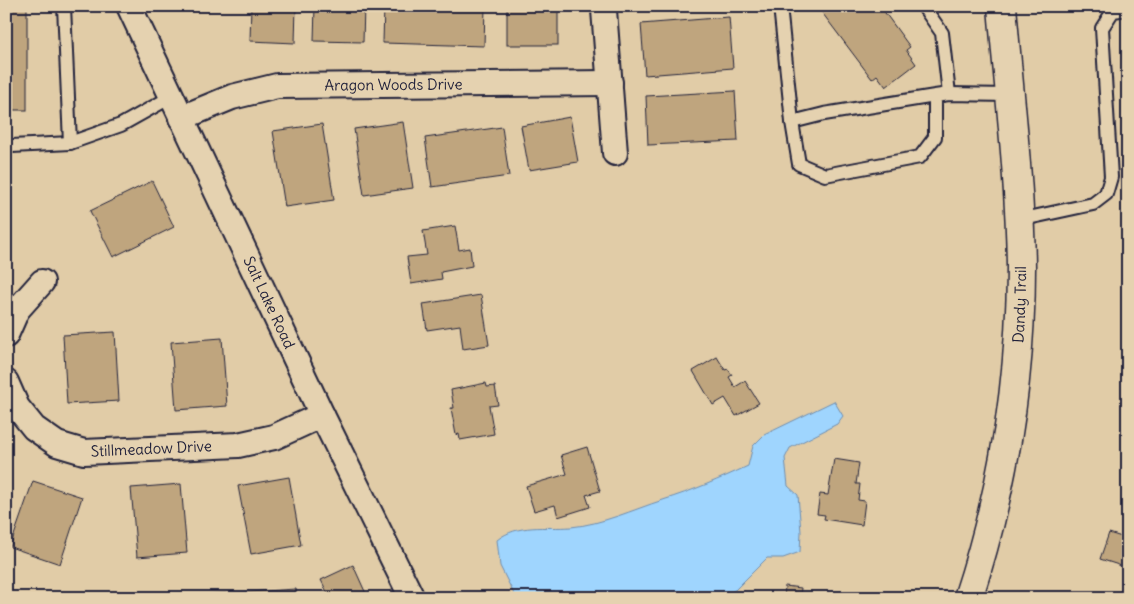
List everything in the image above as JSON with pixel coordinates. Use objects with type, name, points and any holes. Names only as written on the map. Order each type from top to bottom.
[{"type":"main road","name":"Dandy Trail","points":[[971,597],[990,524],[1008,433],[1019,332],[1021,267],[1019,220],[1002,6]]},
{"type":"street","name":"Salt Lake Road","points":[[129,6],[322,415],[412,598]]},
{"type":"street","points":[[604,10],[614,153]]},
{"type":"street","name":"Aragon Woods Drive","points":[[181,118],[232,96],[277,86],[610,84]]},
{"type":"street","points":[[6,335],[17,310],[42,282]]},
{"type":"street","name":"Stillmeadow Drive","points":[[6,382],[17,407],[34,428],[58,444],[84,452],[238,445],[274,437],[322,415]]},
{"type":"lane","points":[[64,6],[70,144]]},
{"type":"lane","points":[[780,6],[798,164],[825,175],[920,157],[935,137],[935,96]]},
{"type":"lane","points":[[923,6],[942,33],[949,94]]},
{"type":"lane","points":[[1019,220],[1093,204],[1106,194],[1111,177],[1102,28],[1113,11],[1128,9]]},
{"type":"lane","points":[[792,122],[824,114],[949,94],[1009,95]]},
{"type":"lane","points":[[12,146],[70,144],[121,125],[171,97]]},
{"type":"water","points":[[834,401],[843,416],[837,424],[790,448],[785,458],[788,486],[798,495],[801,532],[800,552],[783,558],[767,558],[735,590],[721,598],[516,598],[500,566],[497,540],[505,535],[523,529],[571,527],[595,523],[685,493],[748,466],[753,446],[764,435]]},
{"type":"building","points":[[6,6],[27,6],[27,110],[6,110]]},
{"type":"building","points":[[251,6],[296,6],[295,43],[250,41]]},
{"type":"building","points":[[315,6],[364,6],[363,42],[314,41]]},
{"type":"building","points":[[384,6],[485,6],[484,46],[383,43]]},
{"type":"building","points":[[507,6],[558,6],[558,45],[507,45]]},
{"type":"building","points":[[817,6],[880,6],[910,47],[906,50],[916,64],[886,87],[877,75],[872,79]]},
{"type":"building","points":[[729,17],[733,68],[645,75],[641,24]]},
{"type":"building","points":[[735,91],[738,141],[648,145],[646,96]]},
{"type":"building","points":[[570,117],[578,162],[529,170],[521,126]]},
{"type":"building","points":[[403,122],[413,188],[364,195],[354,129]]},
{"type":"building","points":[[322,124],[334,200],[285,207],[273,131]]},
{"type":"building","points":[[502,127],[509,176],[432,187],[425,138]]},
{"type":"building","points":[[152,181],[174,227],[113,257],[90,211]]},
{"type":"building","points":[[455,226],[459,250],[470,248],[472,266],[441,272],[442,279],[411,284],[407,257],[427,255],[423,231]]},
{"type":"building","points":[[481,295],[489,345],[463,349],[460,325],[427,330],[423,304]]},
{"type":"building","points":[[115,332],[119,401],[67,404],[63,335]]},
{"type":"building","points":[[222,338],[227,406],[176,410],[171,342]]},
{"type":"building","points":[[717,357],[725,370],[728,369],[732,375],[729,377],[735,387],[745,381],[759,403],[736,416],[725,398],[713,405],[693,371]]},
{"type":"building","points":[[486,383],[487,387],[495,386],[498,405],[489,406],[494,434],[460,440],[459,434],[456,435],[451,408],[454,408],[451,390]]},
{"type":"building","points":[[587,447],[600,491],[586,495],[590,507],[558,517],[555,505],[534,511],[526,486],[567,474],[561,455]]},
{"type":"building","points":[[834,459],[859,463],[856,484],[860,484],[858,500],[865,501],[862,525],[824,519],[825,515],[817,514],[820,494],[828,495]]},
{"type":"building","points":[[289,477],[301,545],[251,554],[238,486]]},
{"type":"building","points":[[33,481],[82,497],[60,564],[10,547]]},
{"type":"building","points":[[181,484],[187,553],[137,557],[131,488]]},
{"type":"building","points":[[1109,533],[1128,539],[1128,568],[1100,559]]},
{"type":"building","points":[[353,565],[367,596],[370,598],[330,598],[321,580]]},
{"type":"building","points":[[785,586],[801,588],[800,598],[784,598]]},
{"type":"building","points":[[296,589],[297,598],[202,598],[202,595]]}]
